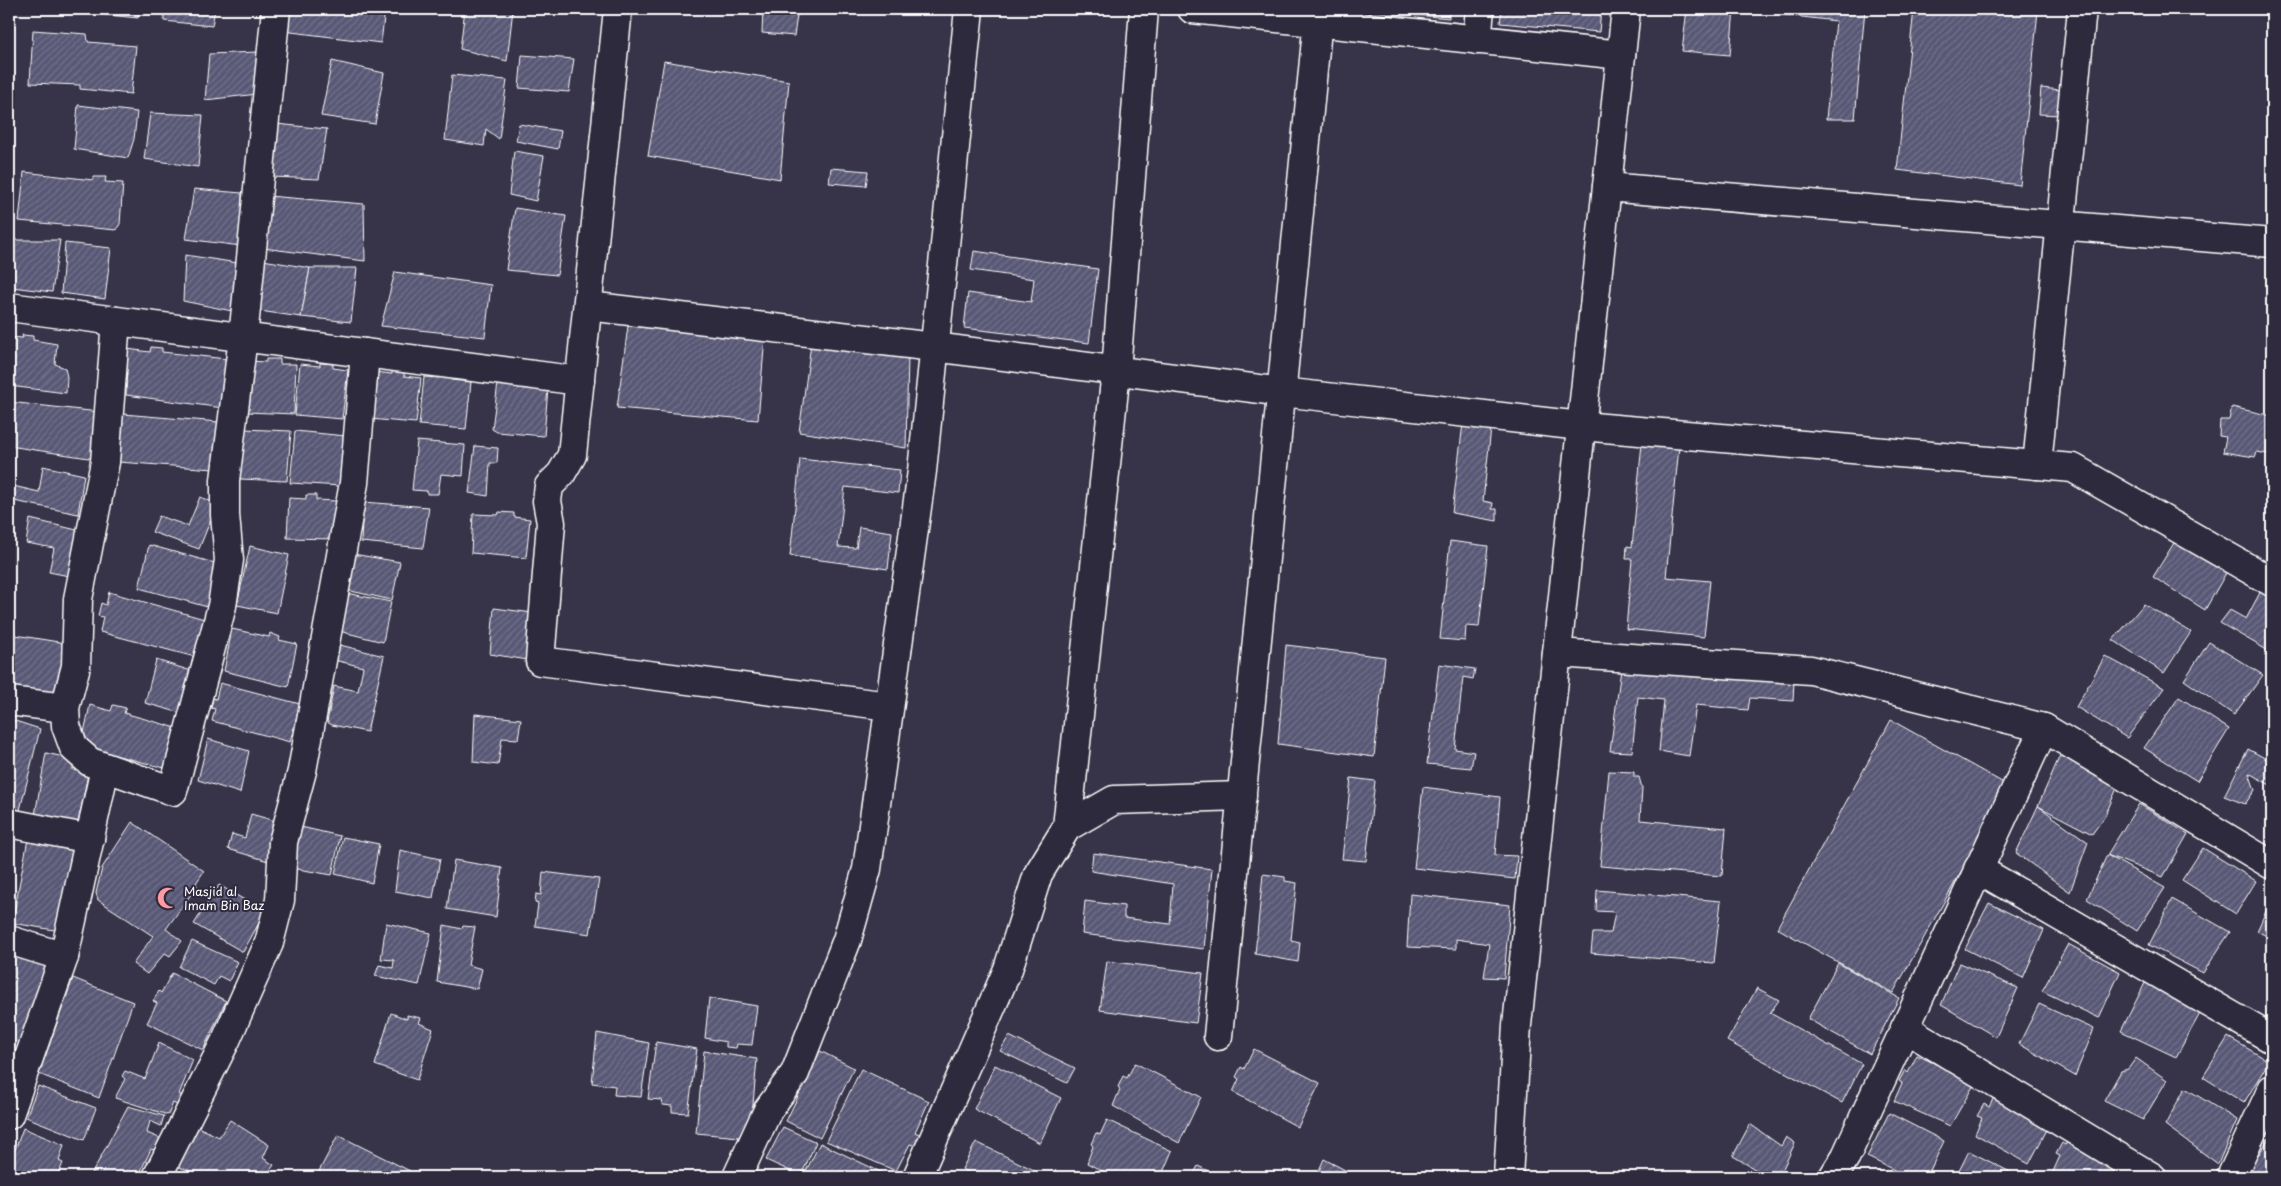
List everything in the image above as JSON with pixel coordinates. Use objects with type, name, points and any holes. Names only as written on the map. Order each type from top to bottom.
[{"type":"street","points":[[116,321],[105,462],[78,599],[76,666],[65,708],[66,726],[74,748],[90,762],[173,791],[222,606],[228,569],[225,480],[243,338],[276,9]]},
{"type":"street","points":[[618,9],[572,454],[561,474],[549,486],[547,501],[550,523],[540,661],[889,706]]},
{"type":"street","points":[[737,1177],[768,1110],[795,1073],[847,940],[867,869],[922,471],[969,9]]},
{"type":"street","points":[[917,1177],[1008,969],[1038,874],[1067,827],[1116,371],[1144,9]]},
{"type":"street","points":[[1192,9],[1318,16],[1477,40],[1621,55]]},
{"type":"street","points":[[1477,40],[1480,9]]},
{"type":"street","points":[[1508,1177],[1517,1026],[1626,9]]},
{"type":"street","points":[[2036,465],[2082,9]]},
{"type":"street","points":[[1218,1036],[1318,16]]},
{"type":"street","points":[[1607,186],[2272,242]]},
{"type":"street","points":[[588,306],[934,347],[1282,392],[1581,426],[2073,468],[2272,582]]},
{"type":"street","points":[[9,308],[580,381]]},
{"type":"street","points":[[157,1177],[226,1040],[269,943],[276,917],[280,900],[283,842],[302,771],[354,483],[365,353]]},
{"type":"street","points":[[1557,653],[1812,670],[2044,728],[2272,865]]},
{"type":"street","points":[[9,701],[65,708]]},
{"type":"street","points":[[1843,1174],[1905,1028],[2044,728]]},
{"type":"street","points":[[9,1115],[64,957],[105,768]]},
{"type":"street","points":[[1067,827],[1114,800],[1242,796]]},
{"type":"street","points":[[9,822],[90,839]]},
{"type":"street","points":[[1978,869],[2272,1040]]},
{"type":"street","points":[[9,940],[64,957]]},
{"type":"street","points":[[1905,1028],[2152,1177]]},
{"type":"street","points":[[2231,1177],[2272,1089]]},
{"type":"building","points":[[88,9],[139,9],[138,18],[88,13]]},
{"type":"building","points":[[164,9],[215,9],[212,26],[164,21]]},
{"type":"building","points":[[283,9],[385,9],[381,43],[283,31]]},
{"type":"building","points":[[465,9],[513,9],[507,61],[460,49]]},
{"type":"building","points":[[763,9],[798,9],[794,36],[762,33]]},
{"type":"building","points":[[1350,9],[1449,9],[1449,18]]},
{"type":"building","points":[[1502,9],[1601,9],[1599,32],[1500,23]]},
{"type":"building","points":[[1687,9],[1734,9],[1730,55],[1682,51]]},
{"type":"building","points":[[1734,9],[1865,9],[1855,119],[1826,119],[1836,21]]},
{"type":"building","points":[[1914,9],[2018,9],[2038,11],[2020,185],[1897,170]]},
{"type":"building","points":[[33,30],[87,34],[88,42],[136,46],[131,94],[80,89],[80,85],[30,83]]},
{"type":"building","points":[[258,52],[258,94],[205,100],[209,54]]},
{"type":"building","points":[[522,55],[574,59],[569,92],[519,88]]},
{"type":"building","points":[[332,61],[384,73],[375,124],[321,116]]},
{"type":"building","points":[[664,61],[789,81],[780,179],[648,156]]},
{"type":"building","points":[[452,75],[507,80],[499,139],[486,129],[484,146],[445,140]]},
{"type":"building","points":[[2041,88],[2061,90],[2059,115],[2039,114]]},
{"type":"building","points":[[78,105],[137,112],[134,139],[128,158],[74,149]]},
{"type":"building","points":[[150,113],[203,115],[198,167],[144,159]]},
{"type":"building","points":[[276,124],[327,129],[319,179],[271,177]]},
{"type":"building","points":[[519,124],[561,131],[558,149],[516,141]]},
{"type":"building","points":[[514,151],[544,156],[536,201],[509,195]]},
{"type":"building","points":[[831,168],[868,171],[866,186],[829,183]]},
{"type":"building","points":[[24,172],[93,180],[93,177],[106,177],[105,182],[123,183],[120,224],[116,230],[19,221]]},
{"type":"building","points":[[194,189],[242,193],[241,246],[186,239]]},
{"type":"building","points":[[268,196],[364,204],[365,261],[263,248]]},
{"type":"building","points":[[515,208],[566,216],[557,275],[506,270]]},
{"type":"building","points":[[12,240],[60,240],[52,292],[12,287]]},
{"type":"building","points":[[65,243],[111,248],[105,299],[61,293]]},
{"type":"building","points":[[974,251],[1098,269],[1089,343],[964,328],[968,293],[1031,302],[1034,279],[971,270]]},
{"type":"building","points":[[185,255],[238,263],[232,311],[183,301]]},
{"type":"building","points":[[263,260],[310,268],[301,317],[252,310]]},
{"type":"building","points":[[310,268],[357,268],[351,322],[301,317]]},
{"type":"building","points":[[395,272],[491,285],[485,337],[381,326]]},
{"type":"building","points":[[628,326],[765,337],[758,420],[617,408]]},
{"type":"building","points":[[22,335],[33,336],[33,340],[57,344],[55,364],[65,368],[67,377],[66,393],[9,386],[9,337],[23,338]]},
{"type":"building","points":[[811,344],[908,355],[906,448],[799,432]]},
{"type":"building","points":[[151,347],[162,348],[162,352],[227,359],[223,408],[126,395],[127,349],[150,352]]},
{"type":"building","points":[[266,359],[280,359],[280,364],[296,364],[294,414],[246,412],[249,361],[266,362]]},
{"type":"building","points":[[320,363],[333,364],[333,368],[348,370],[342,419],[295,415],[300,364],[320,366]]},
{"type":"building","points":[[392,370],[404,370],[404,376],[421,378],[416,423],[369,419],[375,372],[392,374]]},
{"type":"building","points":[[440,375],[451,376],[451,380],[471,382],[466,429],[419,425],[424,377],[439,378]]},
{"type":"building","points":[[498,383],[548,388],[544,436],[497,432],[492,429]]},
{"type":"building","points":[[9,402],[99,412],[95,459],[9,446]]},
{"type":"building","points":[[2232,407],[2272,416],[2272,455],[2257,452],[2255,457],[2223,452],[2226,437],[2219,436],[2220,420],[2229,420]]},
{"type":"building","points":[[123,414],[219,422],[214,469],[118,462]]},
{"type":"building","points":[[1464,415],[1492,419],[1483,501],[1493,503],[1492,509],[1497,509],[1497,521],[1452,513]]},
{"type":"building","points":[[244,429],[291,431],[287,481],[240,479]]},
{"type":"building","points":[[295,431],[346,436],[341,486],[290,483]]},
{"type":"building","points":[[417,441],[465,445],[463,476],[441,474],[438,494],[427,494],[427,491],[412,490]]},
{"type":"building","points":[[1642,443],[1679,447],[1666,577],[1710,581],[1704,637],[1626,629],[1632,559],[1626,559],[1627,546],[1632,547]]},
{"type":"building","points":[[475,446],[498,448],[497,463],[490,463],[488,496],[469,493]]},
{"type":"building","points":[[800,459],[900,470],[898,493],[845,487],[838,547],[856,548],[859,527],[892,532],[888,569],[790,556]]},
{"type":"building","points":[[43,466],[84,475],[78,514],[9,500],[9,485],[39,492]]},
{"type":"building","points":[[306,495],[316,495],[316,500],[337,501],[334,539],[287,538],[289,498],[306,499]]},
{"type":"building","points":[[200,497],[217,504],[199,549],[152,532],[159,516],[188,526]]},
{"type":"building","points":[[363,502],[429,507],[423,548],[361,542]]},
{"type":"building","points":[[499,512],[514,513],[514,517],[530,519],[526,558],[471,553],[473,514],[498,515]]},
{"type":"building","points":[[30,519],[77,530],[69,576],[49,572],[54,548],[26,543]]},
{"type":"building","points":[[2177,538],[2230,566],[2205,610],[2153,577]]},
{"type":"building","points":[[1450,541],[1488,546],[1479,627],[1466,626],[1465,641],[1440,639]]},
{"type":"building","points":[[149,545],[222,565],[211,608],[139,588]]},
{"type":"building","points":[[250,546],[289,555],[277,613],[237,605]]},
{"type":"building","points":[[353,554],[400,562],[392,600],[346,590]]},
{"type":"building","points":[[2264,585],[2272,590],[2272,653],[2220,623],[2230,610],[2246,619]]},
{"type":"building","points":[[109,592],[208,620],[199,658],[100,632],[103,617],[98,616],[101,603],[106,605]]},
{"type":"building","points":[[346,593],[391,602],[383,642],[339,631]]},
{"type":"building","points":[[2144,604],[2191,632],[2164,673],[2113,640]]},
{"type":"building","points":[[494,608],[533,613],[528,660],[490,654]]},
{"type":"building","points":[[232,629],[269,637],[270,633],[280,637],[279,640],[297,644],[288,687],[224,671]]},
{"type":"building","points":[[9,634],[65,643],[59,699],[9,689]]},
{"type":"building","points":[[2209,642],[2263,675],[2234,715],[2184,680]]},
{"type":"building","points":[[336,644],[384,656],[367,732],[332,725],[327,722],[334,686],[358,691],[363,667],[334,660]]},
{"type":"building","points":[[1286,645],[1385,657],[1374,757],[1278,744]]},
{"type":"building","points":[[2105,656],[2164,688],[2127,738],[2076,707]]},
{"type":"building","points":[[156,660],[198,673],[188,715],[145,703]]},
{"type":"building","points":[[1439,664],[1475,669],[1473,679],[1463,677],[1455,749],[1474,752],[1471,768],[1427,764]]},
{"type":"building","points":[[1621,669],[1794,681],[1793,701],[1750,698],[1748,710],[1696,705],[1689,756],[1659,751],[1664,700],[1638,697],[1632,752],[1610,751]]},
{"type":"building","points":[[220,683],[300,704],[290,742],[212,721],[215,709],[211,708],[213,698],[216,699]]},
{"type":"building","points":[[2179,697],[2229,729],[2197,781],[2144,748]]},
{"type":"building","points":[[90,705],[111,711],[113,705],[126,708],[124,713],[184,730],[176,771],[88,748],[83,737]]},
{"type":"building","points":[[475,714],[521,719],[518,739],[502,738],[498,765],[473,762]]},
{"type":"building","points":[[9,719],[40,729],[19,814],[9,812]]},
{"type":"building","points":[[1891,720],[2009,786],[1893,993],[1777,928]]},
{"type":"building","points":[[208,739],[249,751],[240,793],[198,780]]},
{"type":"building","points":[[2248,749],[2272,762],[2272,786],[2249,773],[2255,790],[2245,804],[2224,796]]},
{"type":"building","points":[[46,753],[73,759],[73,770],[88,774],[78,824],[35,815]]},
{"type":"building","points":[[2061,753],[2117,788],[2105,816],[2092,834],[2038,806]]},
{"type":"building","points":[[1609,771],[1634,772],[1634,777],[1639,777],[1642,788],[1640,820],[1726,828],[1722,876],[1600,866]]},
{"type":"building","points":[[1351,778],[1375,781],[1366,861],[1342,859]]},
{"type":"building","points":[[1423,787],[1500,797],[1495,855],[1517,856],[1515,879],[1414,868]]},
{"type":"building","points":[[2139,804],[2188,834],[2163,877],[2107,855]]},
{"type":"building","points":[[2038,806],[2088,842],[2070,892],[2016,853]]},
{"type":"building","points":[[251,814],[279,822],[268,861],[228,849],[232,834],[245,838]]},
{"type":"building","points":[[132,822],[204,871],[196,883],[197,886],[166,929],[182,941],[170,956],[165,953],[147,974],[133,964],[153,936],[98,900],[96,893],[102,868]]},
{"type":"building","points":[[301,827],[340,836],[332,875],[292,868]]},
{"type":"building","points":[[9,834],[14,835],[9,856]]},
{"type":"building","points":[[343,837],[379,844],[372,883],[335,874]]},
{"type":"building","points":[[28,839],[73,849],[60,931],[12,923]]},
{"type":"building","points":[[2203,848],[2256,881],[2236,914],[2182,880]]},
{"type":"building","points":[[400,850],[440,859],[433,898],[395,891]]},
{"type":"building","points":[[1093,853],[1212,869],[1204,949],[1082,934],[1085,901],[1124,906],[1124,918],[1170,924],[1173,884],[1091,871]]},
{"type":"building","points":[[2107,855],[2165,888],[2137,931],[2087,899]]},
{"type":"building","points":[[454,860],[502,868],[496,917],[447,909]]},
{"type":"building","points":[[543,872],[599,879],[590,934],[535,926],[538,904],[535,903],[536,894],[541,895]]},
{"type":"building","points":[[1263,874],[1285,877],[1285,881],[1297,883],[1291,940],[1300,942],[1298,962],[1255,954]]},
{"type":"building","points":[[219,885],[265,912],[243,952],[194,924]]},
{"type":"building","points":[[1597,890],[1721,901],[1714,963],[1591,953],[1593,933],[1611,933],[1615,912],[1596,911]]},
{"type":"building","points":[[1410,894],[1510,905],[1504,978],[1484,977],[1489,944],[1456,939],[1456,949],[1407,947]]},
{"type":"building","points":[[2272,898],[2272,939],[2257,931]]},
{"type":"building","points":[[2172,899],[2230,932],[2203,973],[2149,945]]},
{"type":"building","points":[[1989,903],[2044,930],[2023,978],[1965,949]]},
{"type":"building","points":[[386,923],[431,933],[419,985],[375,976],[379,965],[393,968],[394,960],[381,959]]},
{"type":"building","points":[[444,925],[462,929],[463,926],[475,927],[468,965],[482,969],[477,989],[437,982]]},
{"type":"building","points":[[192,941],[238,962],[229,981],[219,976],[214,985],[179,967]]},
{"type":"building","points":[[2068,944],[2120,972],[2099,1018],[2042,991]]},
{"type":"building","points":[[9,951],[50,967],[19,1052],[9,1049]]},
{"type":"building","points":[[1107,961],[1203,973],[1196,1023],[1100,1010]]},
{"type":"building","points":[[1838,963],[1899,998],[1870,1054],[1808,1019]]},
{"type":"building","points":[[1959,963],[2018,988],[1996,1037],[1941,1005]]},
{"type":"building","points":[[172,973],[226,1001],[203,1050],[147,1023],[157,1003],[153,1001],[159,991],[161,993]]},
{"type":"building","points":[[73,978],[133,1002],[99,1098],[39,1074]]},
{"type":"building","points":[[2146,981],[2202,1010],[2176,1057],[2121,1031]]},
{"type":"building","points":[[1757,988],[1779,1000],[1770,1013],[1862,1064],[1842,1103],[1727,1041]]},
{"type":"building","points":[[709,998],[757,1006],[752,1045],[737,1044],[736,1048],[726,1047],[726,1042],[705,1038]]},
{"type":"building","points":[[2039,1004],[2094,1029],[2075,1076],[2019,1044]]},
{"type":"building","points":[[391,1013],[407,1019],[407,1015],[421,1018],[419,1023],[433,1029],[417,1080],[375,1065]]},
{"type":"building","points":[[597,1033],[649,1043],[641,1097],[614,1095],[615,1086],[592,1083]]},
{"type":"building","points":[[1009,1036],[1075,1068],[1067,1083],[1000,1051]]},
{"type":"building","points":[[2228,1037],[2269,1061],[2244,1103],[2203,1077]]},
{"type":"building","points":[[656,1042],[697,1049],[688,1113],[672,1112],[672,1106],[663,1105],[662,1100],[648,1099]]},
{"type":"building","points":[[159,1043],[193,1060],[179,1094],[182,1096],[177,1105],[173,1103],[168,1115],[115,1098],[125,1079],[122,1076],[125,1071],[145,1079]]},
{"type":"building","points":[[1254,1049],[1320,1083],[1298,1127],[1233,1092],[1239,1079],[1236,1077],[1241,1067],[1244,1069]]},
{"type":"building","points":[[704,1051],[757,1059],[750,1138],[696,1133]]},
{"type":"building","points":[[820,1051],[854,1068],[820,1138],[786,1121]]},
{"type":"building","points":[[1917,1055],[1975,1083],[1950,1126],[1894,1101],[1902,1083],[1899,1081],[1905,1070],[1908,1073]]},
{"type":"building","points":[[2136,1058],[2167,1080],[2143,1120],[2104,1101],[2121,1071],[2128,1069]]},
{"type":"building","points":[[1135,1063],[1201,1097],[1179,1143],[1113,1106],[1123,1076],[1127,1078]]},
{"type":"building","points":[[995,1065],[1061,1098],[1040,1143],[974,1109]]},
{"type":"building","points":[[861,1069],[929,1101],[915,1132],[921,1135],[916,1146],[910,1144],[896,1171],[826,1141]]},
{"type":"building","points":[[38,1086],[96,1108],[84,1140],[26,1117]]},
{"type":"building","points":[[2185,1088],[2237,1120],[2218,1164],[2165,1125]]},
{"type":"building","points":[[1997,1091],[2052,1120],[2029,1164],[1975,1134],[1982,1118],[1977,1116],[1984,1104],[1989,1107]]},
{"type":"building","points":[[128,1106],[164,1116],[161,1126],[150,1121],[147,1133],[164,1140],[158,1151],[151,1149],[138,1177],[90,1177]]},
{"type":"building","points":[[1889,1113],[1944,1141],[1927,1177],[1909,1177],[1867,1157]]},
{"type":"building","points":[[230,1120],[269,1145],[263,1158],[274,1165],[265,1177],[207,1177],[176,1166],[198,1127],[219,1137]]},
{"type":"building","points":[[1107,1120],[1172,1151],[1161,1177],[1114,1177],[1087,1163],[1093,1146],[1091,1144],[1096,1133],[1100,1135]]},
{"type":"building","points":[[1750,1124],[1781,1146],[1786,1137],[1795,1143],[1779,1177],[1768,1177],[1733,1156]]},
{"type":"building","points":[[783,1127],[816,1142],[801,1176],[766,1160]]},
{"type":"building","points":[[23,1128],[64,1145],[59,1161],[63,1163],[57,1177],[9,1176],[11,1162],[9,1161],[9,1156],[12,1149],[15,1150]]},
{"type":"building","points":[[2073,1132],[2126,1163],[2117,1177],[2057,1177],[2052,1174],[2060,1156],[2056,1154],[2062,1143],[2065,1145]]},
{"type":"building","points":[[338,1135],[412,1172],[409,1177],[316,1177]]},
{"type":"building","points":[[2269,1138],[2272,1140],[2272,1177],[2244,1177]]},
{"type":"building","points":[[976,1142],[1034,1170],[1030,1177],[977,1177],[962,1169]]},
{"type":"building","points":[[820,1143],[891,1177],[803,1177]]},
{"type":"building","points":[[1969,1151],[2020,1177],[1956,1177]]},
{"type":"building","points":[[1324,1159],[1345,1170],[1341,1177],[1316,1177]]},
{"type":"building","points":[[1198,1166],[1221,1177],[1192,1177]]},
{"type":"place","name":"Masjid al Imam Bin Baz","points":[[168,898]]}]
